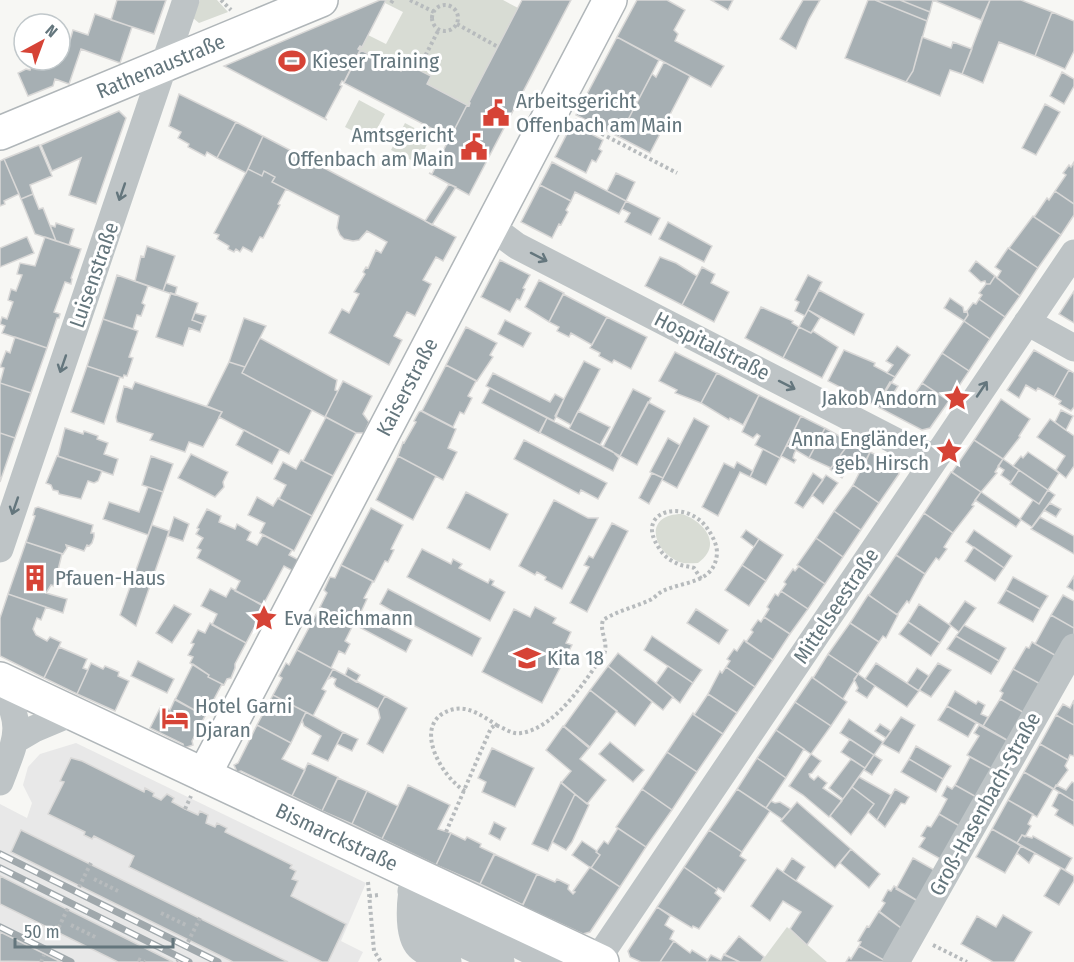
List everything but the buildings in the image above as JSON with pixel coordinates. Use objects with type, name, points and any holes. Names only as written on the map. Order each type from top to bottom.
[{"type":"main road","name":"Rathenaustraße","points":[[0,133],[321,0]]},
{"type":"main road","name":"Kaiserstraße","points":[[198,785],[610,0]]},
{"type":"main road","name":"Bismarckstraße","points":[[0,681],[72,713],[198,785],[420,877],[601,962]]},
{"type":"street","name":"Luisenstraße","points":[[0,549],[186,0]]},
{"type":"street","name":"Hospitalstraße","points":[[490,226],[517,246],[909,448],[929,455],[938,455]]},
{"type":"street","name":"Mittelseestraße","points":[[601,962],[605,948],[1074,253]]},
{"type":"street","points":[[1028,321],[1074,348]]},
{"type":"street","name":"Groß-Hasenbach-Straße","points":[[896,962],[1074,647]]},
{"type":"street","name":"Bismarckstraße","points":[[0,681],[15,711],[17,739],[0,782]]},
{"type":"street","points":[[17,739],[72,713]]},
{"type":"street","points":[[448,962],[421,949],[413,937],[412,920],[420,877],[552,962]]},
{"type":"street","points":[[412,920],[501,962]]},
{"type":"path","points":[[410,0],[434,12]]},
{"type":"path","points":[[451,6],[454,0]]},
{"type":"path","points":[[442,6],[451,6],[458,16],[457,24],[450,30],[439,29],[433,22],[434,12],[442,6]]},
{"type":"path","points":[[457,24],[498,47]]},
{"type":"path","points":[[420,66],[439,29]]},
{"type":"path","points":[[553,108],[677,173]]},
{"type":"path","points":[[465,791],[451,780],[434,750],[430,735],[434,721],[446,712],[461,708],[521,734],[551,721],[604,654],[606,644],[601,625],[603,620],[653,599],[667,589],[701,579],[708,574],[715,560],[717,548],[711,534],[694,514],[676,510],[660,515],[654,521],[651,531],[656,544],[667,558],[677,564],[694,568],[701,579]]},
{"type":"path","points":[[446,832],[492,728],[495,725],[499,726]]},
{"type":"path","points":[[185,809],[198,785]]},
{"type":"path","points":[[79,887],[90,863]]},
{"type":"path","points":[[94,879],[118,891]]},
{"type":"path","points":[[368,881],[374,951],[381,962]]},
{"type":"path","points":[[369,896],[379,896]]},
{"type":"path","points":[[56,933],[68,908]]},
{"type":"path","points":[[161,913],[186,925]]},
{"type":"path","points":[[188,942],[200,918]]},
{"type":"path","points":[[71,925],[97,938]]},
{"type":"path","points":[[911,935],[967,962]]},
{"type":"path","points":[[41,962],[44,955]]},
{"type":"path","points":[[138,959],[145,962]]},
{"type":"shaded area","points":[[200,0],[217,0],[228,12],[199,23],[193,18]]},
{"type":"shaded area","points":[[386,0],[503,0],[518,8],[469,106],[427,84],[431,76],[405,63],[401,71],[358,49],[362,47],[368,35],[386,44],[403,12],[385,3]]},
{"type":"shaded area","points":[[359,100],[385,114],[371,140],[345,127]]},
{"type":"shaded area","points":[[405,123],[431,137],[417,163],[391,150]]},
{"type":"shaded area","points":[[682,514],[698,522],[708,535],[709,549],[698,563],[679,562],[662,549],[658,542],[657,526],[662,520]]},
{"type":"shaded area","points":[[76,743],[366,883],[341,941],[363,952],[358,962],[0,962],[0,804],[27,818],[32,803],[23,785],[28,767],[40,754]]},
{"type":"shaded area","points":[[787,927],[827,962],[761,962]]},
{"type":"railway","points":[[0,854],[218,962]]},
{"type":"railway","points":[[0,868],[189,962]]},
{"type":"railway","points":[[0,927],[71,962]]},
{"type":"place","name":"Kieser Training","points":[[292,61]]},
{"type":"place","name":"Arbeitsgericht Offenbach am Main","points":[[496,113]]},
{"type":"place","name":"Amtsgericht Offenbach am Main","points":[[474,147]]},
{"type":"place","name":"Jakob Andorn","points":[[957,398]]},
{"type":"place","name":"Anna Engländer, geb. Hirsch","points":[[949,451]]},
{"type":"place","name":"Pfauen-Haus","points":[[35,578]]},
{"type":"place","name":"Eva Reichmann","points":[[264,618]]},
{"type":"place","name":"Kita 18","points":[[527,658]]},
{"type":"place","name":"Hotel Garni Djaran","points":[[175,718]]}]
